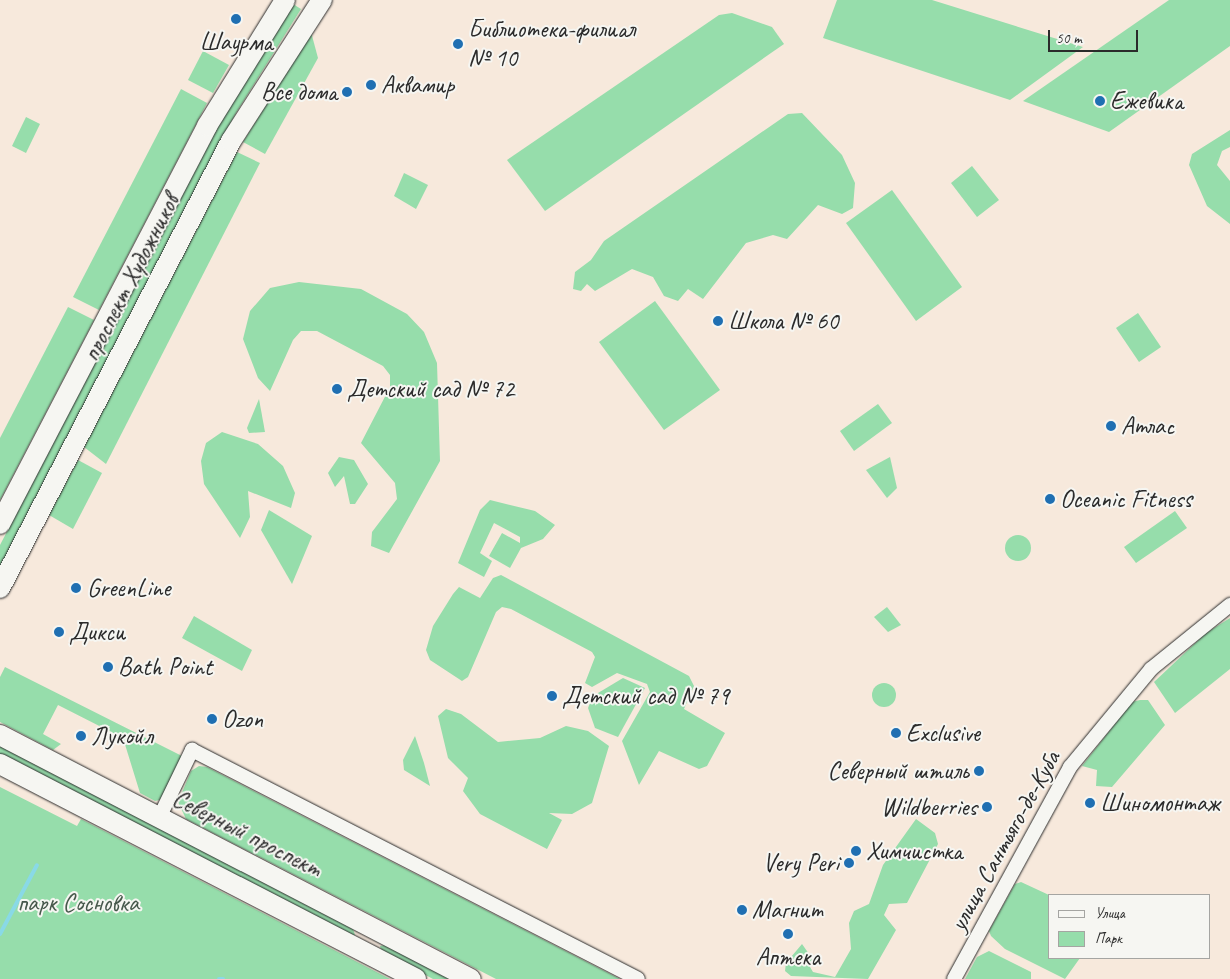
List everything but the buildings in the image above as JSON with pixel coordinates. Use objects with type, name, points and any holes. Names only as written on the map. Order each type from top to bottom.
[{"type":"street","name":"проспект Художников","points":[[0,524],[207,126],[284,0]]},
{"type":"street","name":"проспект Художников","points":[[0,588],[236,133],[322,0]]},
{"type":"street","name":"улица Сантьяго-де-Куба","points":[[954,979],[1070,767],[1151,669],[1230,605]]},
{"type":"street","name":"Северный проспект","points":[[0,735],[471,979]]},
{"type":"street","points":[[159,818],[192,750],[638,979]]},
{"type":"street","name":"Северный проспект","points":[[0,764],[416,979]]},
{"type":"street","points":[[353,947],[363,945],[368,936],[365,924]]},
{"type":"green space","points":[[837,0],[932,0],[1083,47],[1010,100],[823,38]]},
{"type":"green space","points":[[1169,0],[1230,0],[1230,46],[1109,132],[1023,101]]},
{"type":"green space","points":[[293,4],[301,9],[236,113],[0,567],[0,545],[227,109]]},
{"type":"green space","points":[[732,13],[772,27],[784,44],[545,211],[507,160],[719,15]]},
{"type":"green space","points":[[311,32],[318,58],[265,154],[243,142]]},
{"type":"green space","points":[[203,51],[229,65],[213,93],[188,80]]},
{"type":"green space","points":[[181,89],[207,103],[99,310],[73,297]]},
{"type":"green space","points":[[802,113],[842,155],[855,183],[853,208],[842,214],[818,205],[787,239],[773,235],[746,243],[703,299],[688,289],[678,301],[664,296],[653,277],[632,269],[595,291],[587,284],[581,291],[573,289],[575,272],[591,260],[604,241],[788,114]]},
{"type":"green space","points":[[26,117],[40,124],[26,153],[12,146]]},
{"type":"green space","points":[[1230,130],[1230,147],[1222,151],[1217,165],[1230,181],[1230,224],[1207,206],[1189,165],[1192,154]]},
{"type":"green space","points":[[237,152],[260,163],[106,464],[84,447]]},
{"type":"green space","points":[[972,166],[999,200],[977,217],[951,183]]},
{"type":"green space","points":[[404,173],[428,185],[416,209],[394,196]]},
{"type":"green space","points":[[892,190],[962,287],[916,321],[846,223]]},
{"type":"green space","points":[[299,282],[361,289],[407,314],[424,332],[437,363],[440,461],[389,553],[371,546],[372,532],[397,499],[395,483],[361,443],[390,387],[390,375],[383,366],[317,331],[301,331],[293,340],[270,391],[258,378],[243,339],[250,311],[270,288]]},
{"type":"green space","points":[[655,301],[720,390],[664,430],[599,342]]},
{"type":"green space","points":[[68,307],[94,320],[0,500],[0,438]]},
{"type":"green space","points":[[1138,313],[1161,347],[1139,362],[1116,328]]},
{"type":"green space","points":[[259,399],[265,432],[249,433],[247,428]]},
{"type":"green space","points":[[878,404],[892,423],[854,451],[840,431]]},
{"type":"green space","points":[[222,432],[258,444],[283,466],[295,493],[291,508],[248,491],[250,517],[240,538],[204,484],[201,461],[206,443]]},
{"type":"green space","points":[[339,457],[354,460],[368,484],[355,504],[350,504],[344,476],[335,487],[328,473]]},
{"type":"green space","points":[[890,457],[897,488],[887,498],[866,470]]},
{"type":"green space","points":[[78,460],[102,473],[73,529],[49,515]]},
{"type":"green space","points":[[490,500],[535,511],[555,525],[543,539],[521,548],[510,568],[489,556],[502,533],[520,543],[520,537],[494,523],[480,553],[492,561],[484,577],[458,563],[480,510]]},
{"type":"green space","points":[[269,510],[312,536],[292,584],[261,530]]},
{"type":"green space","points":[[1175,511],[1187,528],[1136,563],[1124,547]]},
{"type":"green space","points":[[1018,535],[1027,539],[1031,548],[1027,557],[1018,561],[1009,557],[1005,548],[1009,539]]},
{"type":"green space","points":[[501,575],[689,676],[694,686],[684,709],[725,733],[707,766],[699,769],[659,751],[639,785],[622,741],[650,692],[647,684],[617,673],[592,687],[585,683],[595,657],[592,652],[511,609],[502,607],[496,612],[468,677],[462,681],[430,660],[426,650],[433,626],[453,594],[459,587],[480,598],[493,578]]},
{"type":"green space","points":[[887,607],[901,625],[888,632],[874,617]]},
{"type":"green space","points":[[194,616],[252,650],[242,671],[182,638]]},
{"type":"green space","points":[[1230,618],[1230,669],[1175,713],[1154,682],[1206,633]]},
{"type":"green space","points":[[5,667],[182,756],[164,799],[155,801],[140,793],[123,738],[58,705],[43,734],[61,744],[53,750],[0,722],[0,677]]},
{"type":"green space","points":[[623,678],[645,688],[618,737],[595,728],[588,708],[593,696]]},
{"type":"green space","points":[[884,683],[892,687],[896,695],[892,703],[884,707],[876,703],[872,695],[876,687]]},
{"type":"green space","points":[[1148,700],[1165,725],[1112,787],[1096,786],[1097,770],[1082,766],[1132,702]]},
{"type":"green space","points":[[446,709],[461,714],[498,742],[540,738],[566,726],[588,731],[609,746],[592,803],[572,814],[549,813],[562,820],[547,849],[480,814],[463,791],[468,778],[448,758],[438,716]]},
{"type":"green space","points":[[415,736],[430,786],[404,770],[403,760]]},
{"type":"green space","points":[[0,746],[353,929],[355,935],[350,936],[0,755]]},
{"type":"green space","points":[[199,766],[207,767],[620,979],[496,979],[186,819],[178,802],[191,771]]},
{"type":"green space","name":"парк Сосновка","points":[[0,787],[77,826],[81,819],[390,979],[0,979]]},
{"type":"green space","points":[[916,819],[935,833],[938,844],[907,903],[889,904],[884,915],[896,930],[868,979],[791,976],[785,971],[786,963],[802,944],[814,961],[810,967],[813,972],[835,977],[851,949],[849,923],[854,911],[869,904],[883,865]]},
{"type":"green space","points":[[1021,882],[1048,895],[1048,959],[1079,959],[1065,979],[1005,949],[991,936],[989,931],[1015,884]]},
{"type":"green space","points":[[385,945],[449,979],[433,979],[382,952],[380,946]]},
{"type":"green space","points":[[989,951],[1031,972],[1031,979],[965,979],[977,957]]},
{"type":"waterway","points":[[0,934],[37,865]]},
{"type":"place","name":"Шаурма","points":[[236,19]]},
{"type":"place","name":"Библиотека-филиал № 10","points":[[458,44]]},
{"type":"place","name":"Аквамир","points":[[371,85]]},
{"type":"place","name":"Все дома","points":[[347,92]]},
{"type":"place","name":"Ежевика","points":[[1100,101]]},
{"type":"place","name":"Школа № 60","points":[[718,321]]},
{"type":"place","name":"Детский сад № 72","points":[[337,389]]},
{"type":"place","name":"Атлас","points":[[1111,426]]},
{"type":"place","name":"Oceanic Fitness","points":[[1050,499]]},
{"type":"place","name":"GreenLine","points":[[76,588]]},
{"type":"place","name":"Дикси","points":[[59,632]]},
{"type":"place","name":"Bath Point","points":[[108,667]]},
{"type":"place","name":"Детский сад № 79","points":[[552,696]]},
{"type":"place","name":"Ozon","points":[[212,719]]},
{"type":"place","name":"Exclusive","points":[[896,733]]},
{"type":"place","name":"Лукойл","points":[[81,736]]},
{"type":"place","name":"Северный штиль","points":[[979,771]]},
{"type":"place","name":"Шиномонтаж","points":[[1090,803]]},
{"type":"place","name":"Wildberries","points":[[987,807]]},
{"type":"place","name":"Химчистка","points":[[856,851]]},
{"type":"place","name":"Very Peri","points":[[849,863]]},
{"type":"place","name":"Магнит","points":[[742,910]]},
{"type":"place","name":"Аптека","points":[[788,934]]}]
